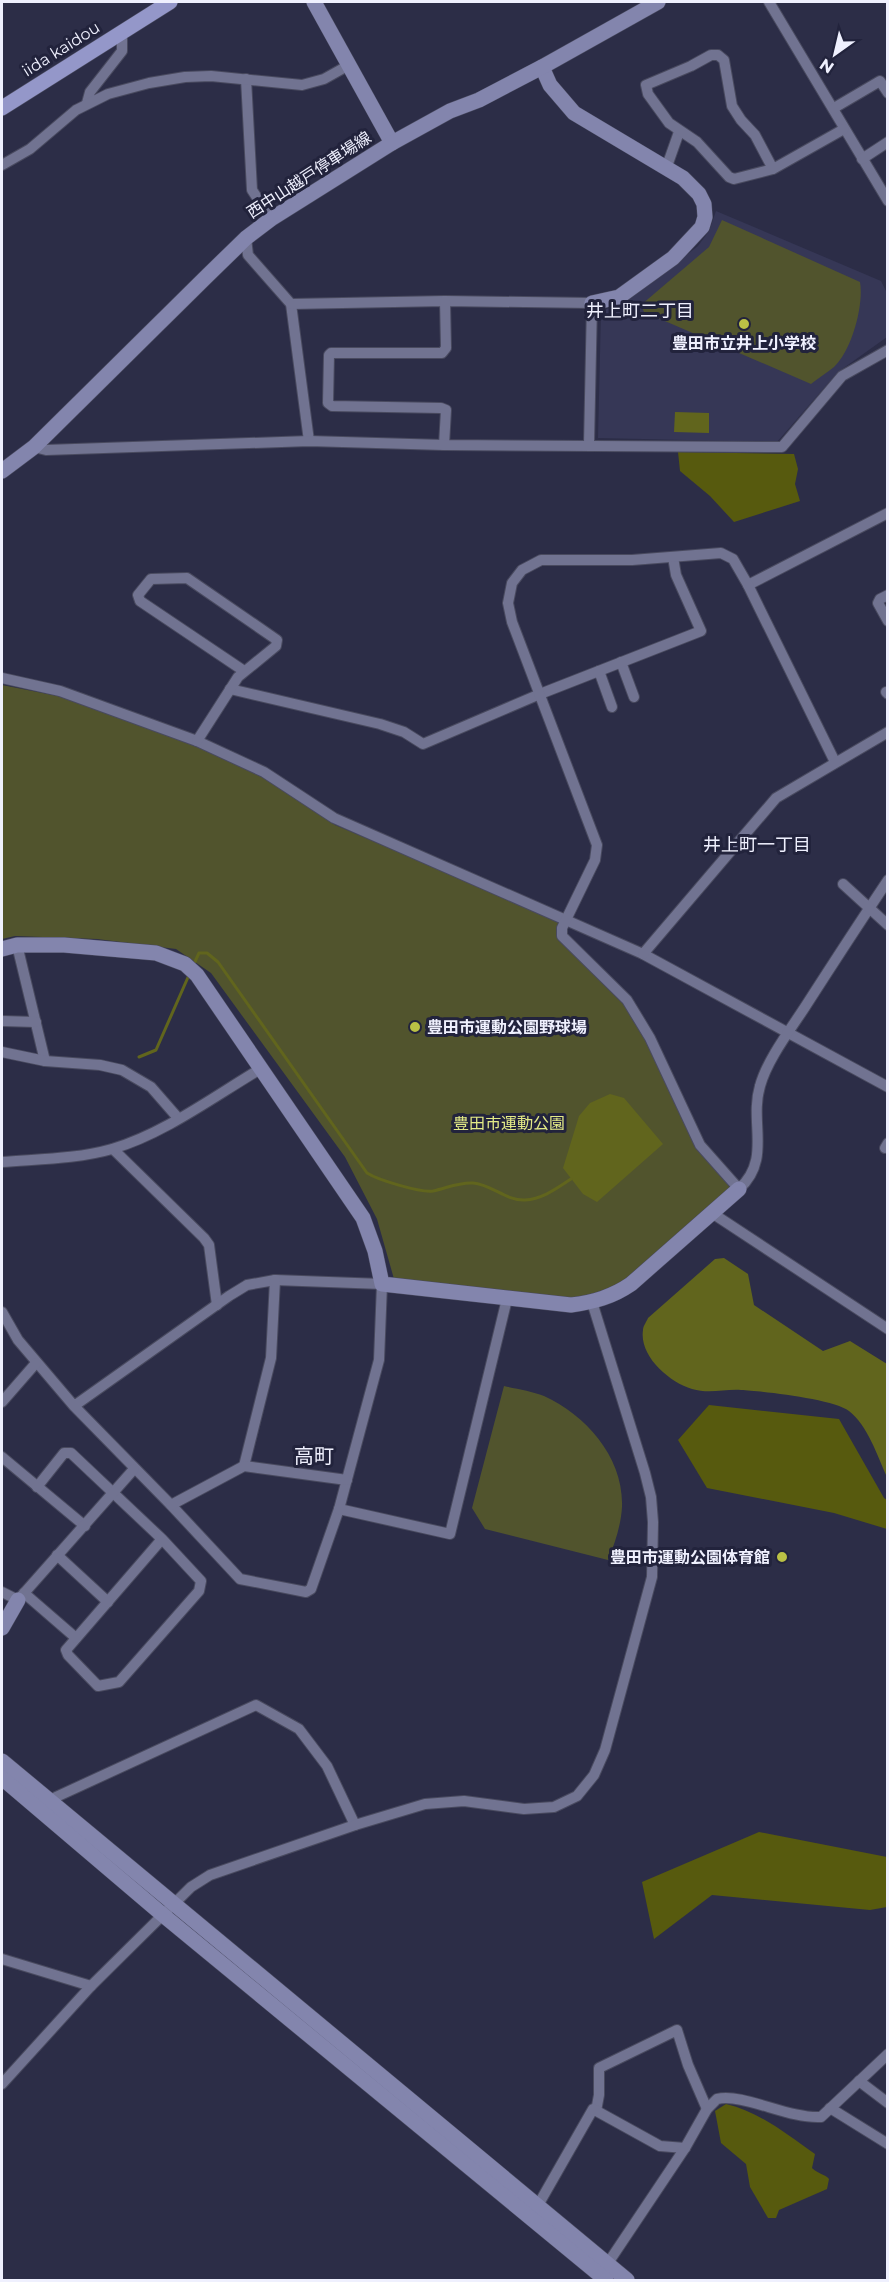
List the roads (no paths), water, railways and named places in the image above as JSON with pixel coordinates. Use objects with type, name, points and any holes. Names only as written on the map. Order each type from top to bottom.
[{"type":"main road","name":"iida kaidou","points":[[2,108],[170,2]]},
{"type":"street","points":[[314,2],[393,143]]},
{"type":"street","name":"西中山越戸停車場線","points":[[2,471],[34,447],[246,238],[270,219],[393,143],[450,111],[479,100],[542,67],[653,2]]},
{"type":"street","points":[[769,2],[888,201]]},
{"type":"street","points":[[87,103],[90,92],[122,51],[122,31]]},
{"type":"street","points":[[773,169],[755,135],[732,106],[724,60],[718,55],[711,55],[692,66],[646,85],[648,94],[669,123],[679,132],[697,142],[729,177],[734,179],[773,169],[844,129]]},
{"type":"street","points":[[2,165],[30,149],[58,124],[87,103],[108,94],[176,78],[211,76],[302,85],[324,79],[349,65]]},
{"type":"street","points":[[291,304],[446,301],[592,303],[619,297],[673,258],[702,227],[705,217],[704,204],[699,194],[667,166],[605,133],[574,113],[550,85],[542,67]]},
{"type":"street","points":[[246,79],[252,190],[270,219]]},
{"type":"street","points":[[834,108],[880,81],[888,93]]},
{"type":"street","points":[[667,166],[679,132]]},
{"type":"street","points":[[862,159],[888,142]]},
{"type":"street","points":[[246,238],[248,255],[291,304],[309,441]]},
{"type":"street","points":[[444,445],[446,410],[441,408],[332,406],[328,403],[328,355],[331,353],[442,352],[446,348],[446,301]]},
{"type":"street","points":[[589,444],[592,303]]},
{"type":"street","points":[[34,447],[46,450],[309,441],[444,445],[589,444],[782,447],[842,376],[888,350]]},
{"type":"street","points":[[748,585],[888,513]]},
{"type":"street","points":[[739,1189],[700,1145],[650,1038],[627,1000],[562,936],[561,931],[565,921],[595,860],[597,845],[509,612],[508,597],[512,584],[519,573],[541,560],[632,560],[707,553],[727,555],[733,559],[748,585],[835,762]]},
{"type":"street","points":[[230,689],[380,724],[404,732],[423,744],[540,694],[701,631],[676,575],[673,557]]},
{"type":"street","points":[[197,741],[244,671],[276,646],[277,640],[187,578],[151,579],[138,595],[140,601],[244,671]]},
{"type":"street","points":[[888,595],[880,599],[878,603],[888,621]]},
{"type":"street","points":[[621,662],[634,697]]},
{"type":"street","points":[[599,671],[612,707]]},
{"type":"street","points":[[2,678],[60,691],[197,741],[264,772],[334,818],[643,954],[888,1088]]},
{"type":"street","points":[[643,954],[776,798],[888,732]]},
{"type":"street","points":[[74,1406],[247,1286],[274,1280],[382,1284],[571,1305],[592,1302],[614,1295],[631,1284],[752,1176],[758,1151],[756,1110],[760,1086],[787,1034],[888,880]]},
{"type":"street","points":[[843,884],[888,925]]},
{"type":"street","points":[[17,945],[45,1061]]},
{"type":"street","points":[[2,949],[17,945],[64,945],[156,953],[185,964],[206,986],[363,1218],[375,1251],[382,1284],[379,1360],[339,1509],[311,1589],[306,1592],[240,1579],[74,1406],[18,1340],[2,1312]]},
{"type":"street","points":[[2,1021],[36,1022]]},
{"type":"street","points":[[2,1053],[45,1061],[100,1065],[122,1070],[151,1087],[178,1118]]},
{"type":"street","points":[[2,1162],[89,1154],[113,1149],[159,1130],[262,1068]]},
{"type":"street","points":[[113,1149],[209,1245],[217,1305]]},
{"type":"street","points":[[712,1213],[888,1329]]},
{"type":"street","points":[[244,1466],[271,1358],[274,1280]]},
{"type":"street","points":[[339,1509],[450,1534],[507,1299]]},
{"type":"street","points":[[2,2084],[91,1986],[191,1887],[210,1875],[355,1824],[425,1804],[464,1801],[524,1809],[554,1807],[577,1797],[594,1775],[605,1750],[652,1577],[653,1522],[651,1497],[645,1473],[592,1302]]},
{"type":"street","points":[[2,1402],[36,1363]]},
{"type":"street","points":[[37,1487],[68,1452],[115,1492],[162,1539],[200,1578],[199,1591],[119,1682],[98,1686],[68,1655],[66,1650],[162,1539]]},
{"type":"street","points":[[2,1457],[85,1526]]},
{"type":"street","points":[[171,1505],[244,1466],[347,1480]]},
{"type":"street","points":[[2,1628],[21,1597],[134,1469]]},
{"type":"street","points":[[57,1555],[108,1602]]},
{"type":"street","points":[[2,1592],[21,1597],[76,1638]]},
{"type":"street","points":[[50,1804],[56,1797],[256,1705],[299,1729],[327,1766],[355,1824]]},
{"type":"street","points":[[2,1761],[168,1910],[604,2274],[627,2280]]},
{"type":"street","points":[[2,1778],[537,2207],[604,2274]]},
{"type":"street","points":[[2,1959],[91,1986]]},
{"type":"street","points":[[596,2111],[599,2095],[599,2068],[677,2030],[688,2065],[707,2109]]},
{"type":"street","points":[[604,2274],[685,2148],[707,2109],[717,2099],[724,2098],[821,2117],[888,2054]]},
{"type":"street","points":[[859,2081],[888,2103]]},
{"type":"street","points":[[830,2108],[888,2144]]},
{"type":"street","points":[[537,2207],[593,2109],[660,2146],[685,2148]]},
{"type":"waterway","points":[[193,966],[199,953],[207,953],[218,962],[367,1173],[380,1179],[427,1191],[463,1183],[480,1184],[518,1200],[544,1195],[571,1179]]},
{"type":"waterway","points":[[139,1057],[156,1050],[189,975]]},
{"type":"place","name":"豊田市立井上小学校","points":[[744,324]]},
{"type":"place","name":"豊田市運動公園野球場","points":[[415,1027]]},
{"type":"place","name":"豊田市運動公園体育館","points":[[782,1557]]},
{"type":"district","name":"井上町二丁目","points":[[640,311]]},
{"type":"district","name":"井上町一丁目","points":[[757,845]]},
{"type":"district","name":"高町","points":[[314,1456]]},
{"type":"park label","name":"豊田市運動公園","points":[[509,1123]]}]
